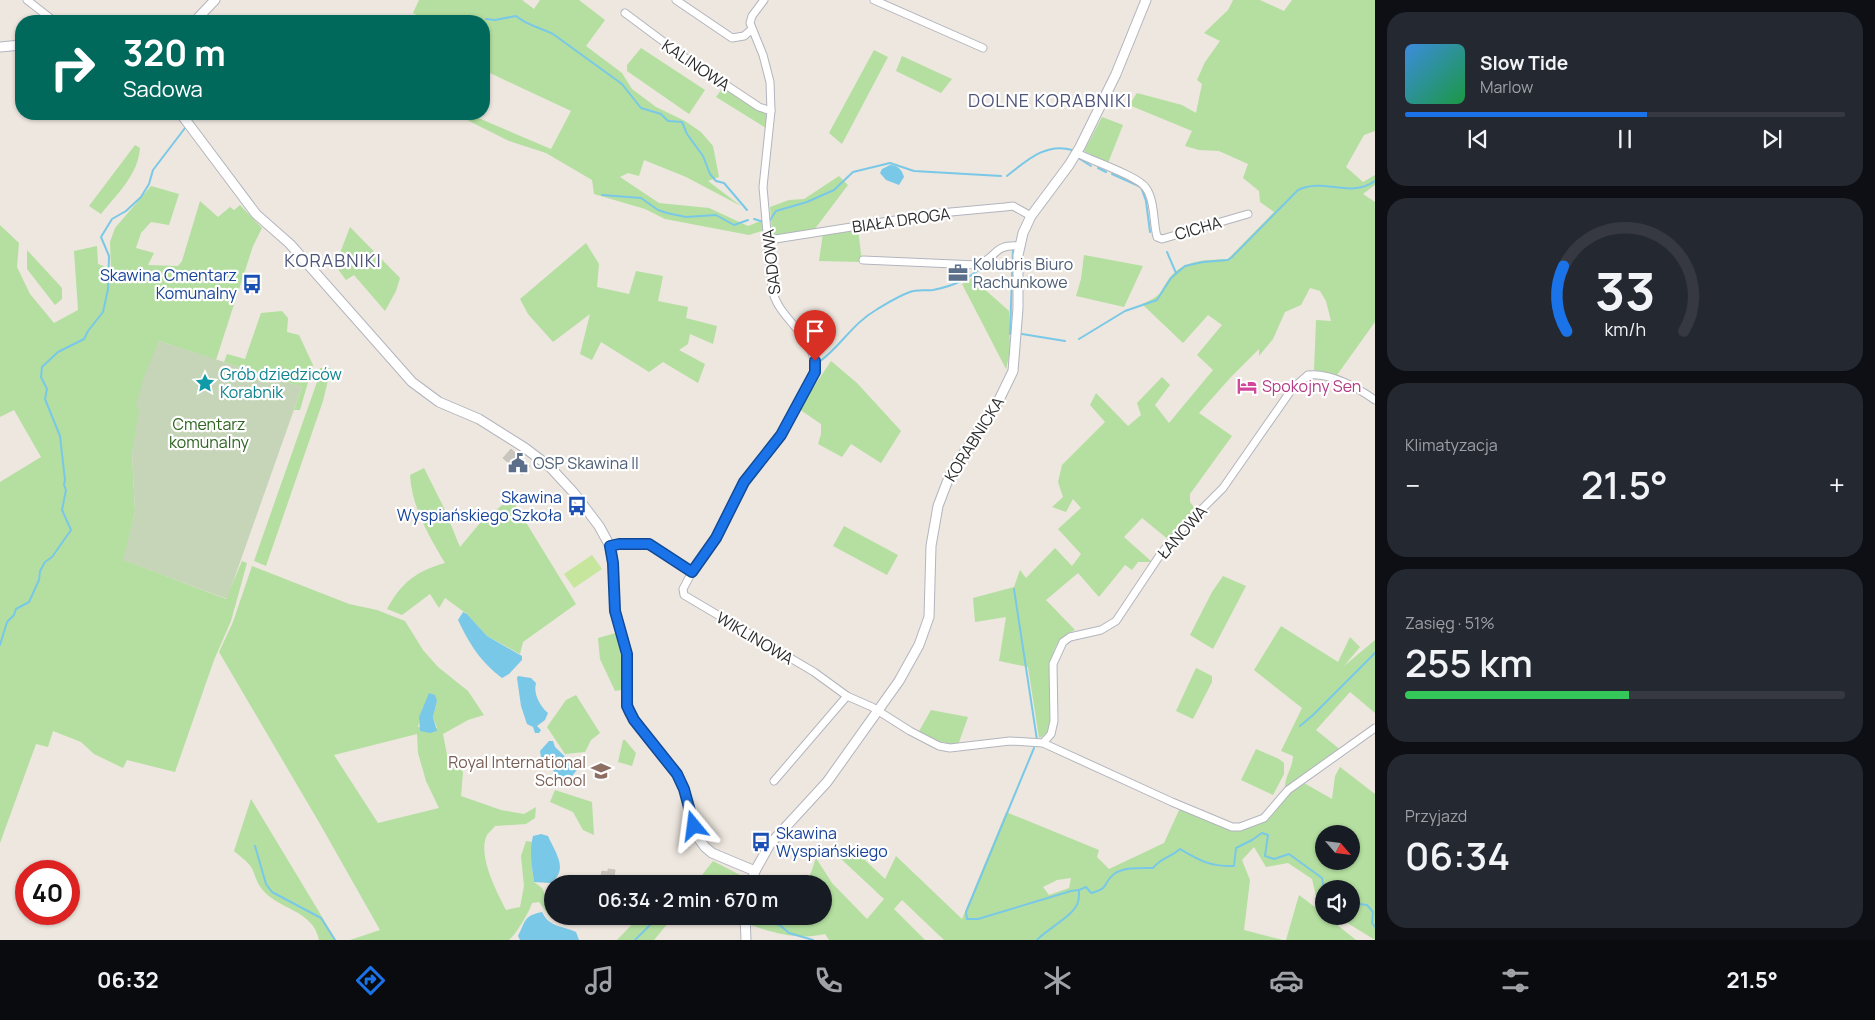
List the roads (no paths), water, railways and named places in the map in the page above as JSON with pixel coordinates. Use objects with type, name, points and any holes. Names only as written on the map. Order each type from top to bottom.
[{"type":"street","points":[[27,0],[46,15]]},
{"type":"street","points":[[202,15],[216,0]]},
{"type":"street","points":[[676,0],[732,38],[744,36],[751,30],[752,16],[764,0]]},
{"type":"street","points":[[874,0],[983,48]]},
{"type":"street","name":"KORABNICKA","points":[[753,875],[770,844],[827,782],[899,681],[919,645],[926,627],[930,608],[933,525],[945,487],[959,459],[998,402],[1013,371],[1017,324],[1019,246],[1031,216],[1077,153],[1116,74],[1146,0]]},
{"type":"street","name":"KALINOWA","points":[[624,13],[698,67],[759,107],[771,111]]},
{"type":"street","name":"SADOWA","points":[[692,572],[716,538],[744,482],[781,435],[815,372],[813,351],[801,332],[775,303],[764,187],[771,111],[770,82],[763,55],[751,30]]},
{"type":"street","points":[[0,46],[15,45]]},
{"type":"street","points":[[186,120],[256,214],[308,263],[412,382],[439,402],[492,426],[550,467],[599,526],[610,546],[613,563],[615,611],[627,654],[626,699],[629,712],[677,774],[684,789],[699,839],[705,847],[712,853],[755,871]]},
{"type":"street","name":"CICHA","points":[[1077,153],[1137,180],[1146,187],[1151,199],[1157,237],[1162,239],[1248,214]]},
{"type":"street","name":"BIAŁA DROGA","points":[[769,240],[940,214],[1013,206],[1031,216]]},
{"type":"street","points":[[863,260],[977,265],[988,259],[1001,247],[1007,245],[1019,246]]},
{"type":"street","name":"ŁANOWA","points":[[1043,743],[1050,734],[1054,720],[1053,664],[1063,642],[1070,637],[1101,630],[1116,621],[1160,555],[1177,534],[1223,488],[1292,389],[1308,375],[1322,375],[1338,380],[1375,400]]},
{"type":"street","points":[[610,546],[619,544],[649,544],[692,572]]},
{"type":"street","name":"WIKLINOWA","points":[[692,572],[683,589],[684,595],[814,672],[847,696],[877,710]]},
{"type":"street","points":[[774,781],[847,696]]},
{"type":"street","points":[[877,710],[910,731],[939,746],[950,748],[1003,741],[1043,743],[1172,802],[1232,827],[1240,828],[1264,818],[1288,790],[1375,728]]},
{"type":"street","points":[[744,925],[746,940]]},
{"type":"water","points":[[890,165],[897,167],[903,174],[904,177],[899,185],[886,180],[880,173],[882,169]]},
{"type":"water","points":[[463,612],[487,636],[522,656],[522,660],[509,674],[502,678],[476,652],[458,620]]},
{"type":"water","points":[[518,676],[531,678],[536,683],[535,691],[538,699],[548,713],[545,720],[537,726],[541,730],[539,733],[535,733],[533,727],[527,724],[521,706]]},
{"type":"water","points":[[429,693],[435,695],[437,701],[433,717],[437,731],[430,733],[420,731],[419,717]]},
{"type":"water","points":[[549,741],[553,741],[555,747],[578,769],[571,777],[564,781],[556,776],[548,760],[544,759],[542,763],[540,751]]},
{"type":"water","points":[[541,834],[548,836],[559,861],[560,867],[558,875],[544,875],[544,883],[534,882],[531,859],[533,836]]},
{"type":"water","points":[[542,912],[544,925],[556,925],[576,932],[579,940],[520,940],[518,936],[526,920],[531,915]]},
{"type":"waterway","points":[[490,19],[516,16],[529,24],[553,34],[622,84],[641,108],[661,114],[668,121],[682,122],[687,134],[703,156],[710,174],[716,181],[724,183],[747,210]]},
{"type":"waterway","points":[[0,645],[7,622],[14,615],[16,609],[29,602],[45,562],[52,557],[71,530],[62,510],[66,490],[60,436],[45,399],[47,389],[41,377],[42,367],[58,352],[84,339],[103,312],[108,289],[109,256],[101,237],[112,219],[126,211],[141,197],[149,184],[153,170],[185,128]]},
{"type":"waterway","points":[[1007,176],[1037,154],[1054,149],[1072,150]]},
{"type":"waterway","points":[[1080,159],[1091,166]]},
{"type":"waterway","points":[[768,221],[776,211],[807,202],[834,190],[853,172],[890,163],[914,171],[1001,176]]},
{"type":"waterway","points":[[1098,168],[1106,172]]},
{"type":"waterway","points":[[1112,174],[1141,187],[1146,201],[1150,232]]},
{"type":"waterway","points":[[1079,339],[1125,311],[1157,300],[1171,278],[1185,266],[1228,260],[1298,190],[1317,186],[1356,188],[1375,181]]},
{"type":"waterway","points":[[602,195],[641,198],[658,210],[686,217],[716,215],[734,225],[748,220]]},
{"type":"waterway","points":[[754,219],[764,222]]},
{"type":"waterway","points":[[1012,334],[1010,334],[1013,249]]},
{"type":"waterway","points":[[1167,252],[1176,273]]},
{"type":"waterway","points":[[819,362],[868,315],[888,303],[913,291],[933,290],[954,284],[967,278],[985,265]]},
{"type":"waterway","points":[[1022,334],[1065,341]]},
{"type":"waterway","points":[[1014,589],[1037,740]]},
{"type":"waterway","points":[[1300,726],[1375,653]]},
{"type":"waterway","points":[[1034,748],[966,912],[967,919],[978,919],[1079,890]]},
{"type":"waterway","points":[[1037,940],[1076,907],[1079,890],[1086,887],[1091,893],[1097,891],[1104,887],[1114,874],[1133,868],[1153,868],[1180,849],[1205,862],[1234,866],[1236,848],[1262,833],[1268,835],[1265,856],[1274,859],[1289,854],[1322,880]]},
{"type":"waterway","points":[[255,846],[266,884],[272,892],[321,918],[335,940]]},
{"type":"waterway","points":[[1360,904],[1367,905],[1373,912],[1372,923],[1375,927]]},
{"type":"waterway","points":[[635,940],[650,925]]},
{"type":"waterway","points":[[780,925],[789,933],[813,940]]},
{"type":"place","name":"Kolubris Biuro Rachunkowe","points":[[958,273]]},
{"type":"place","name":"Skawina Cmentarz Komunalny","points":[[252,284]]},
{"type":"place","name":"Grób dziedziców Korabnik","points":[[205,383]]},
{"type":"place","name":"Spokojny Sen","points":[[1247,386]]},
{"type":"place","name":"OSP Skawina II","points":[[518,463]]},
{"type":"place","name":"Skawina Wyspiańskiego Szkoła","points":[[577,506]]},
{"type":"place","name":"Royal International School","points":[[601,771]]},
{"type":"place","name":"Skawina Wyspiańskiego","points":[[761,842]]},
{"type":"district","name":"DOLNE KORABNIKI","points":[[1050,100]]},
{"type":"district","name":"KORABNIKI","points":[[333,260]]},
{"type":"park label","name":"Cmentarz komunalny","points":[[209,433]]}]
